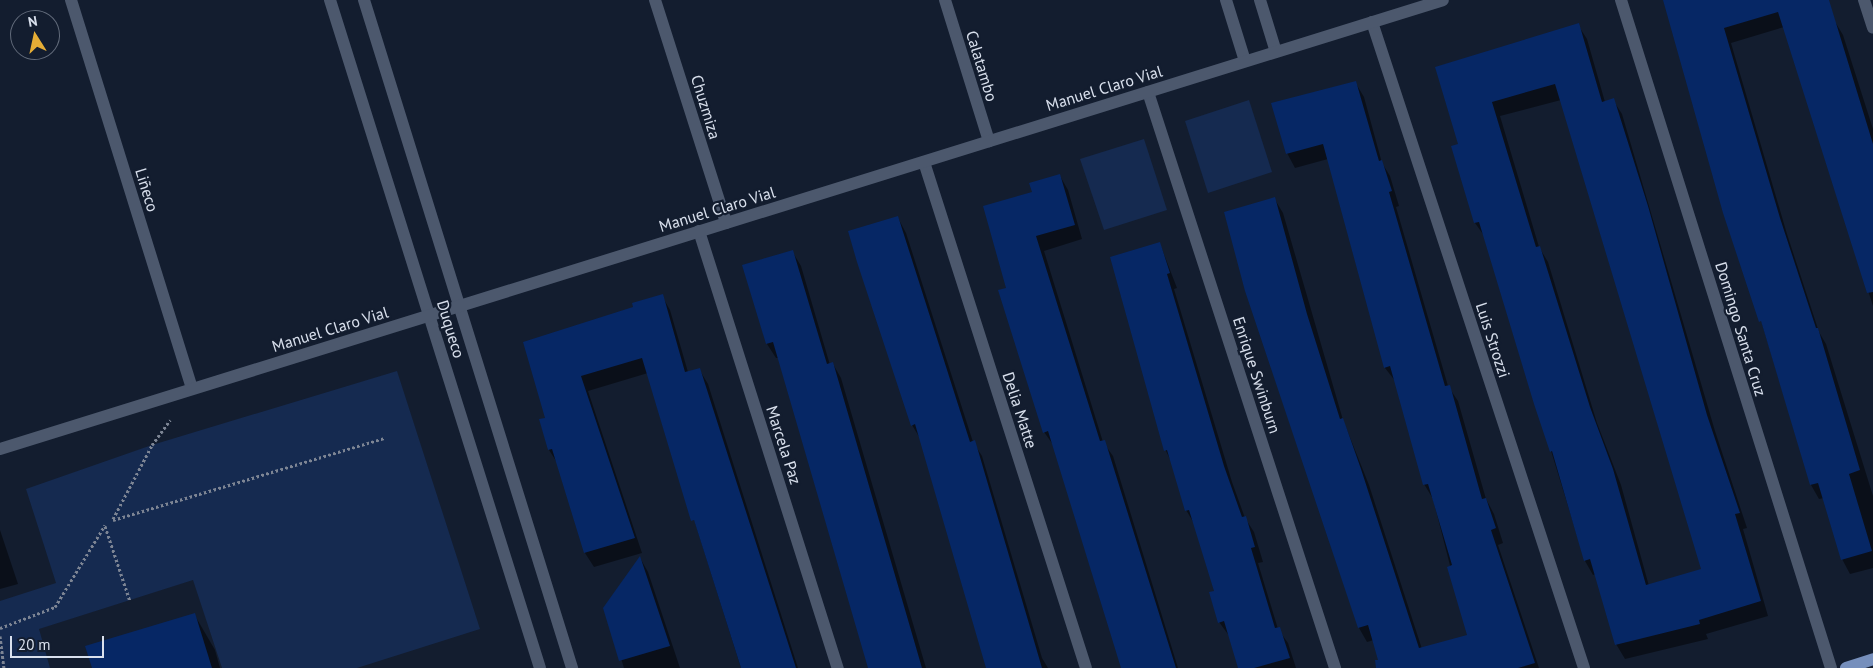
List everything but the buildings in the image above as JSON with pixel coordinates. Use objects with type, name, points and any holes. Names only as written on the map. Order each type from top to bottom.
[{"type":"main road","points":[[1846,668],[1873,659]]},
{"type":"street","name":"Liñeco","points":[[71,0],[192,389]]},
{"type":"street","name":"Duqueco","points":[[330,0],[540,668]]},
{"type":"street","name":"Duqueco","points":[[364,0],[572,668]]},
{"type":"street","name":"Chuzmiza","points":[[655,0],[726,223]]},
{"type":"street","name":"Calatambo","points":[[945,0],[989,141]]},
{"type":"street","points":[[1226,0],[1245,61]]},
{"type":"street","points":[[1260,0],[1276,52]]},
{"type":"street","name":"Manuel Claro Vial","points":[[0,449],[1443,0]]},
{"type":"street","name":"Domingo Santa Cruz","points":[[1621,0],[1831,668]]},
{"type":"street","points":[[1864,0],[1873,28]]},
{"type":"street","name":"Luis Strozzi","points":[[1372,22],[1584,668]]},
{"type":"street","name":"Enrique Swinburn","points":[[1148,92],[1335,668]]},
{"type":"street","name":"Delia Matte","points":[[924,162],[1086,668]]},
{"type":"street","name":"Marcela Paz","points":[[699,232],[838,668]]},
{"type":"path","points":[[192,389],[152,445],[113,520],[385,438]]},
{"type":"path","points":[[0,628],[55,607],[105,525],[130,601]]},
{"type":"path","points":[[0,636],[4,668]]},
{"type":"shaded area","points":[[1249,100],[1272,172],[1208,193],[1185,121]]},
{"type":"shaded area","points":[[1144,139],[1167,210],[1104,230],[1080,159]]},
{"type":"shaded area","points":[[397,371],[480,629],[357,668],[222,668],[193,580],[39,629],[50,668],[0,668],[0,601],[56,583],[26,489],[152,445]]}]
